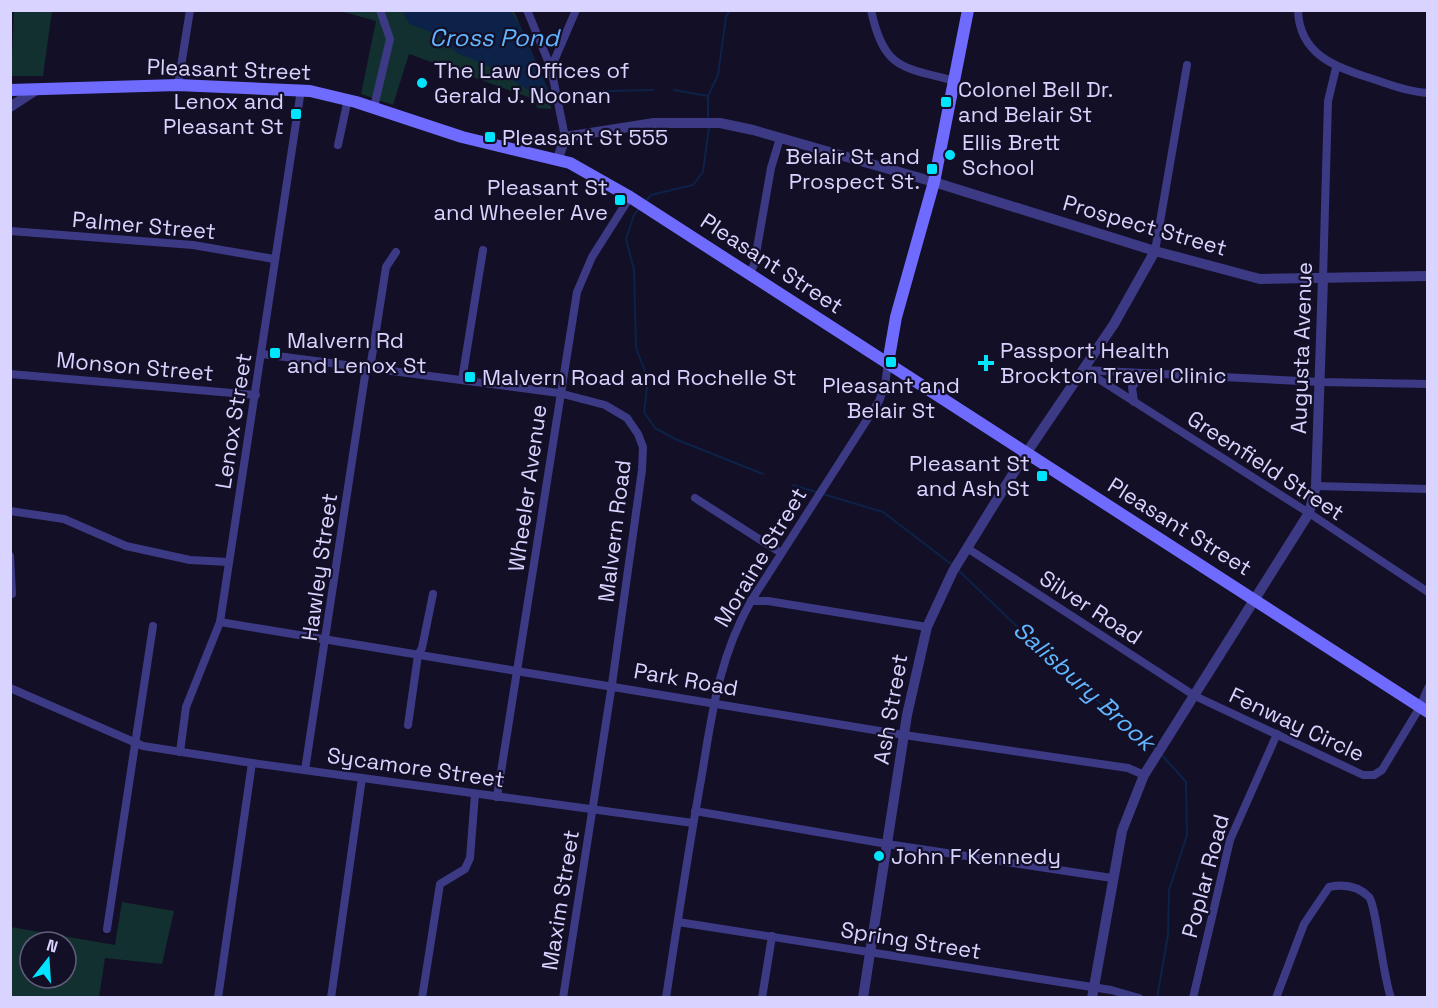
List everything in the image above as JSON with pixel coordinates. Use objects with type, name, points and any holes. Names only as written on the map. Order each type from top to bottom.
[{"type":"main road","points":[[888,363],[896,317],[934,182],[968,10]]},
{"type":"main road","name":"Pleasant Street","points":[[10,90],[178,85],[301,90],[348,99],[462,137],[558,159],[585,170],[1424,709]]},
{"type":"street","points":[[178,85],[190,10]]},
{"type":"street","points":[[374,108],[383,80],[390,39],[380,10]]},
{"type":"street","points":[[527,10],[551,68],[565,137],[558,159]]},
{"type":"street","points":[[551,68],[576,10]]},
{"type":"street","points":[[872,10],[880,44],[893,60],[908,68],[955,81]]},
{"type":"street","points":[[1298,10],[1305,41],[1336,68],[1396,87],[1428,93]]},
{"type":"street","points":[[1155,251],[1186,65]]},
{"type":"street","name":"Augusta Avenue","points":[[1093,992],[1122,831],[1144,775],[1257,600],[1309,513],[1316,486],[1328,101],[1336,68]]},
{"type":"street","points":[[10,107],[36,90]]},
{"type":"street","name":"Lenox Street","points":[[180,752],[186,707],[220,622],[301,90]]},
{"type":"street","points":[[338,145],[348,99]]},
{"type":"street","name":"Prospect Street","points":[[565,137],[654,123],[709,122],[780,138],[934,182],[1155,251],[1260,279],[1428,276]]},
{"type":"street","points":[[749,274],[754,265],[769,176],[780,138]]},
{"type":"street","name":"Wheeler Avenue","points":[[497,797],[559,393],[577,292],[592,257],[632,199]]},
{"type":"street","name":"Palmer Street","points":[[10,231],[193,245],[274,259]]},
{"type":"street","points":[[462,380],[483,250]]},
{"type":"street","name":"Ash Street","points":[[863,998],[904,735],[927,627],[967,548],[1114,324],[1155,251]]},
{"type":"street","name":"Hawley Street","points":[[305,770],[368,369],[386,267],[396,252]]},
{"type":"street","name":"Malvern Road","points":[[261,354],[559,393],[617,410],[627,418],[638,434],[643,447],[642,470],[592,808]]},
{"type":"street","name":"Moraine Street","points":[[666,998],[695,811],[723,658],[735,629],[780,553],[879,401],[885,385],[888,363]]},
{"type":"street","points":[[1083,369],[1428,384]]},
{"type":"street","name":"Greenfield Street","points":[[1083,369],[1428,592]]},
{"type":"street","points":[[1134,402],[1132,387],[1144,373]]},
{"type":"street","name":"Monson Street","points":[[10,374],[256,394]]},
{"type":"street","points":[[1316,486],[1428,489]]},
{"type":"street","points":[[695,498],[780,553]]},
{"type":"street","points":[[10,511],[64,519],[126,546],[190,560],[229,562]]},
{"type":"street","name":"Silver Road","points":[[967,548],[1195,696]]},
{"type":"street","points":[[10,556],[12,594]]},
{"type":"street","points":[[408,725],[418,655],[422,648],[433,594]]},
{"type":"street","points":[[751,601],[768,601],[927,627]]},
{"type":"street","name":"Park Road","points":[[220,622],[518,671],[612,684],[904,735],[1128,768],[1144,775]]},
{"type":"street","points":[[107,928],[153,626]]},
{"type":"street","name":"Sycamore Street","points":[[10,688],[134,742],[180,752],[693,823]]},
{"type":"street","points":[[1424,709],[1428,688]]},
{"type":"street","name":"Fenway Circle","points":[[1195,696],[1363,775],[1374,776],[1382,770],[1424,709]]},
{"type":"street","name":"Poplar Road","points":[[1193,998],[1230,840],[1277,734]]},
{"type":"street","points":[[218,998],[252,763]]},
{"type":"street","points":[[331,998],[362,778]]},
{"type":"street","points":[[423,998],[440,884],[465,869],[470,858],[475,794]]},
{"type":"street","name":"Maxim Street","points":[[563,998],[592,808]]},
{"type":"street","points":[[695,811],[887,844],[1112,878]]},
{"type":"street","points":[[1276,998],[1304,924],[1329,887],[1342,884],[1368,897],[1375,908],[1384,981],[1391,998]]},
{"type":"street","name":"Spring Street","points":[[678,922],[871,952],[1093,992],[1127,993],[1139,998]]},
{"type":"street","points":[[762,998],[772,936]]},
{"type":"green space","points":[[14,10],[52,11],[43,76],[11,76]]},
{"type":"green space","points":[[340,11],[514,11],[547,87],[551,109],[537,108],[536,100],[409,54],[393,105],[361,94],[376,21]]},
{"type":"green space","points":[[122,902],[174,911],[162,964],[105,958],[99,997],[11,997],[11,927],[28,930],[18,930],[18,990],[78,990],[78,939],[115,945]]},
{"type":"water","name":"Cross Pond","points":[[406,10],[510,11],[519,24],[551,96],[543,99],[489,66],[457,53],[436,34],[410,24],[404,15]]},
{"type":"waterway","points":[[708,96],[718,75],[726,17],[730,10]]},
{"type":"waterway","name":"Salisbury Brook","points":[[566,92],[653,90]]},
{"type":"waterway","name":"Salisbury Brook","points":[[674,90],[708,96],[708,118]]},
{"type":"waterway","name":"Salisbury Brook","points":[[645,202],[651,195],[693,185],[703,172],[709,127]]},
{"type":"waterway","name":"Salisbury Brook","points":[[639,209],[634,215],[626,239],[634,270],[636,348],[648,379],[644,412],[655,428],[675,439],[763,474]]},
{"type":"waterway","name":"Salisbury Brook","points":[[793,485],[883,512],[951,564]]},
{"type":"waterway","name":"Salisbury Brook","points":[[958,570],[1074,681],[1156,749]]},
{"type":"waterway","name":"Salisbury Brook","points":[[1157,998],[1168,935],[1169,890],[1187,835],[1186,782],[1162,755]]},
{"type":"place","name":"The Law Offices of Gerald J. Noonan","points":[[422,83]]},
{"type":"place","name":"Colonel Bell Dr. and Belair St","points":[[946,102]]},
{"type":"place","name":"Lenox and Pleasant St","points":[[296,114]]},
{"type":"place","name":"Pleasant St 555","points":[[490,137]]},
{"type":"place","name":"Ellis Brett School","points":[[950,155]]},
{"type":"place","name":"Belair St and Prospect St.","points":[[932,169]]},
{"type":"place","name":"Pleasant St and Wheeler Ave","points":[[620,200]]},
{"type":"place","name":"Malvern Rd and Lenox St","points":[[275,353]]},
{"type":"place","name":"Pleasant and Belair St","points":[[891,362]]},
{"type":"place","name":"Passport Health Brockton Travel Clinic","points":[[986,363]]},
{"type":"place","name":"Malvern Road and Rochelle St","points":[[470,377]]},
{"type":"place","name":"Pleasant St and Ash St","points":[[1042,476]]},
{"type":"place","name":"John F Kennedy","points":[[879,856]]}]
